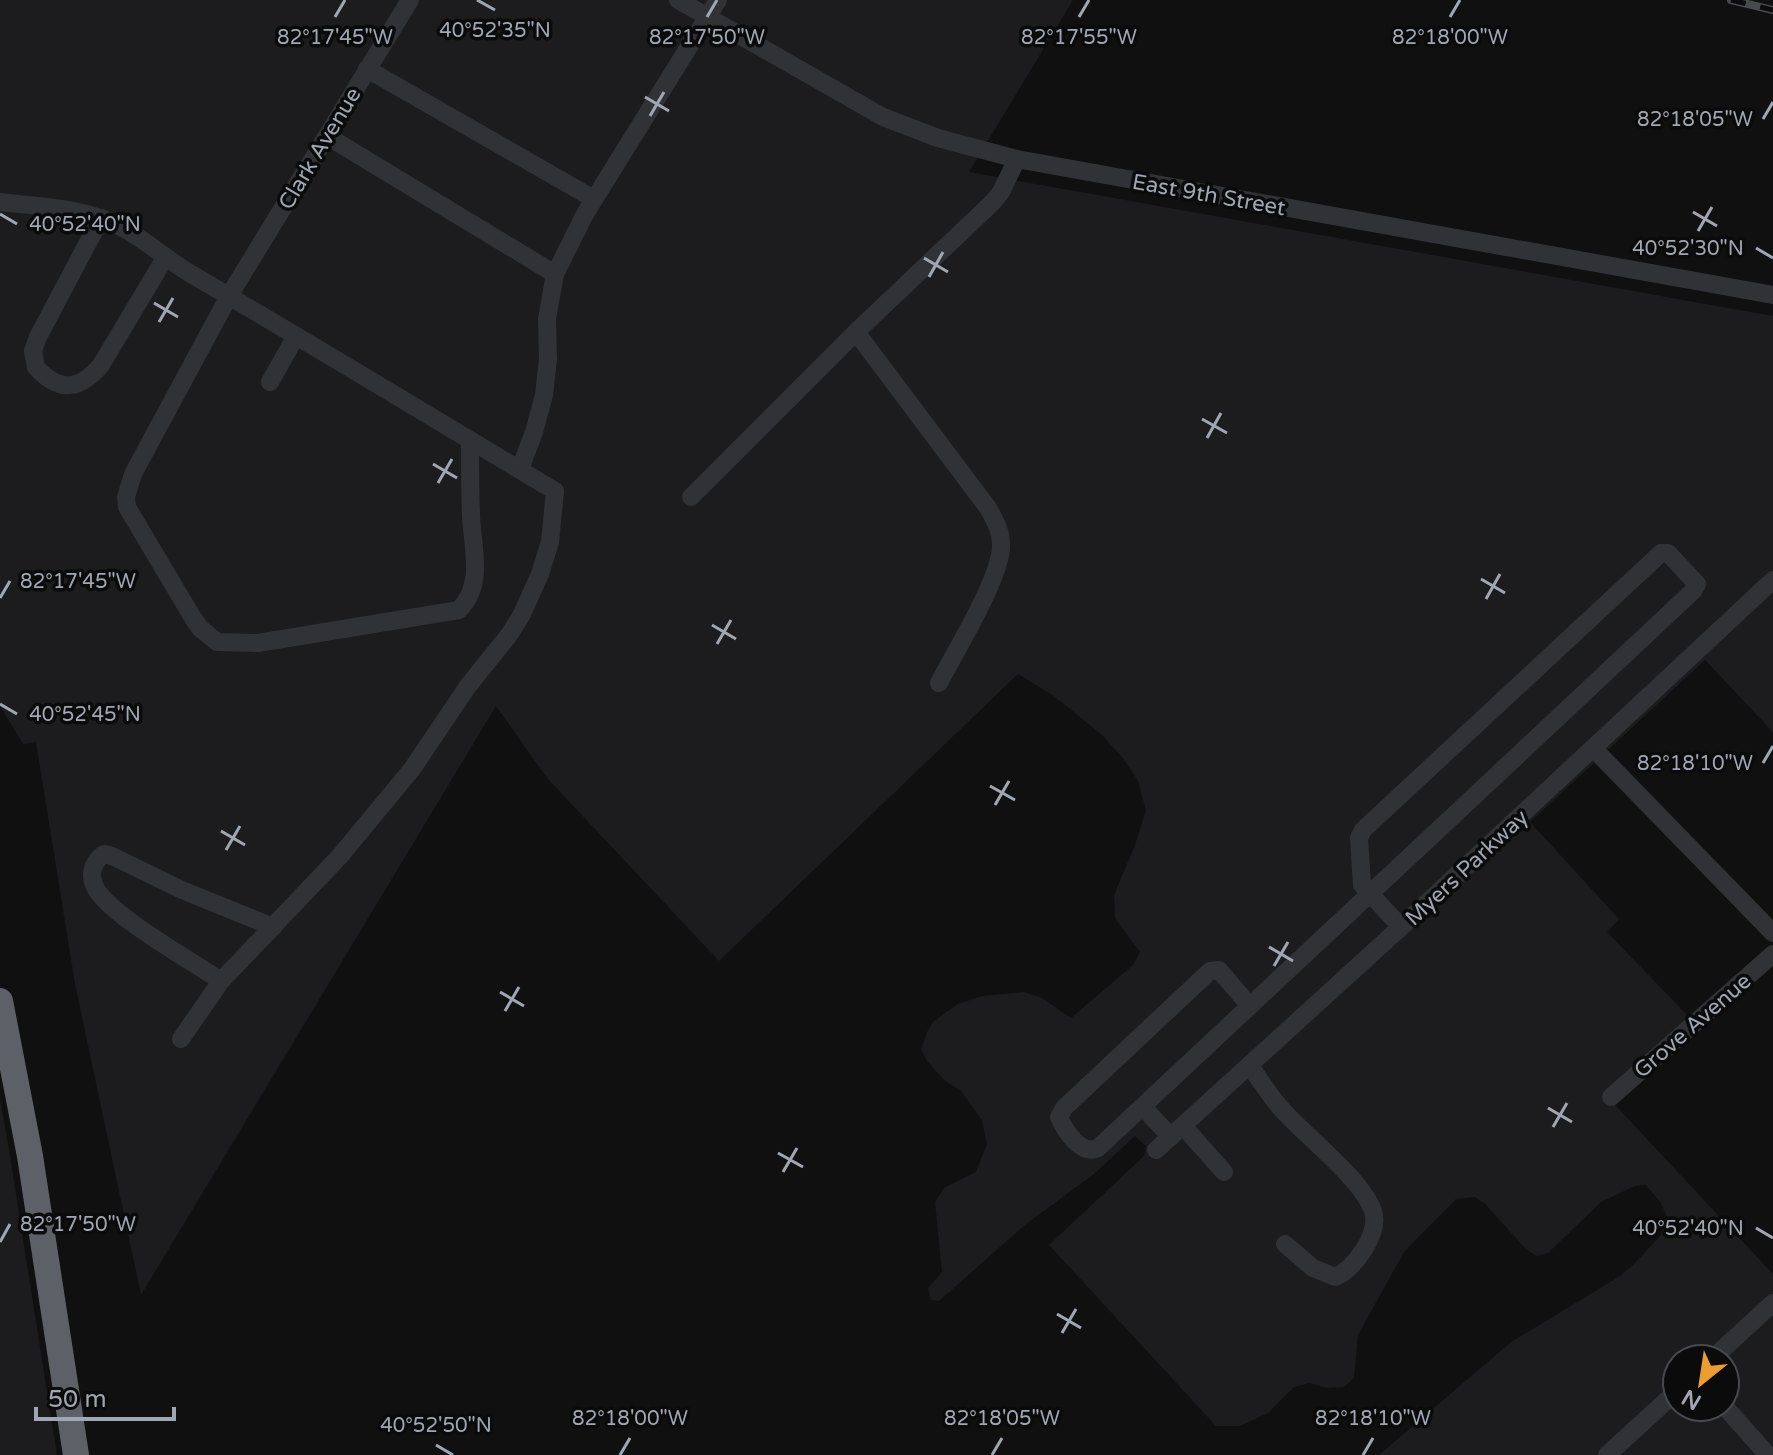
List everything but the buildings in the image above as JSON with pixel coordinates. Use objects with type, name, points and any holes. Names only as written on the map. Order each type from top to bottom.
[{"type":"highway","points":[[0,1001],[30,1156],[76,1455]]},
{"type":"street","name":"Clark Avenue","points":[[410,0],[229,296],[133,474],[126,497],[127,507],[193,618],[217,642],[258,643],[459,610],[466,603],[476,561],[471,518],[470,440]]},
{"type":"street","name":"East 9th Street","points":[[678,0],[883,117],[938,138],[1017,159],[1773,295]]},
{"type":"street","points":[[520,469],[544,395],[548,359],[547,319],[555,274],[567,245],[718,0]]},
{"type":"street","points":[[367,69],[594,199]]},
{"type":"street","points":[[327,136],[555,274]]},
{"type":"street","points":[[691,497],[856,332],[993,202],[1017,159]]},
{"type":"street","points":[[0,202],[61,209],[101,218],[124,228],[165,258],[555,491],[550,542],[533,592],[521,616],[468,686],[412,769],[340,856],[221,981],[181,1039]]},
{"type":"street","points":[[101,218],[33,351],[36,367],[50,380],[73,385],[91,377],[165,258]]},
{"type":"street","points":[[856,332],[988,508],[1001,541],[996,572],[939,683]]},
{"type":"street","points":[[270,382],[296,336]]},
{"type":"street","points":[[1250,1006],[1219,970],[1210,971],[1064,1108],[1059,1117],[1063,1127],[1084,1149],[1091,1151],[1098,1148],[1143,1107],[1250,1006],[1370,894],[1693,591],[1697,584],[1668,553],[1661,553],[1363,830],[1359,838],[1360,879],[1370,894],[1401,927]]},
{"type":"street","name":"Myers Parkway","points":[[1156,1150],[1401,927],[1773,580]]},
{"type":"street","points":[[1593,748],[1773,933]]},
{"type":"street","points":[[221,981],[125,917],[108,902],[92,881],[91,873],[96,860],[104,854],[112,856],[182,890],[273,927]]},
{"type":"street","name":"Grove Avenue","points":[[1611,1097],[1773,954]]},
{"type":"street","points":[[1249,1065],[1278,1105],[1350,1179],[1369,1203],[1374,1215],[1373,1229],[1367,1242],[1343,1274],[1335,1277],[1313,1268],[1285,1244]]},
{"type":"street","points":[[1143,1107],[1177,1131],[1224,1172]]},
{"type":"street","points":[[1730,1343],[1766,1310],[1773,1331]]},
{"type":"street","points":[[1607,1455],[1661,1406]]},
{"type":"street","points":[[1739,1423],[1766,1453]]},
{"type":"shaded area","points":[[0,0],[1073,0],[969,172],[1773,316],[1773,732],[1705,660],[1530,822],[1619,919],[1607,932],[1689,1017],[1604,1093],[1773,1274],[1773,1455],[1379,1455],[1511,1342],[1620,1276],[1635,1263],[1661,1235],[1667,1217],[1661,1203],[1646,1185],[1635,1186],[1601,1202],[1548,1253],[1536,1256],[1485,1204],[1475,1197],[1456,1199],[1404,1252],[1358,1335],[1354,1378],[1344,1387],[1328,1388],[1309,1383],[1294,1387],[1268,1413],[1240,1426],[1216,1426],[1049,1245],[1144,1156],[1146,1146],[1135,1136],[1094,1174],[1026,1224],[939,1301],[931,1300],[928,1288],[942,1272],[935,1202],[944,1188],[976,1172],[987,1144],[982,1120],[961,1091],[944,1080],[927,1061],[921,1049],[927,1032],[934,1021],[958,1004],[982,996],[1024,992],[1042,998],[1071,1018],[1133,965],[1140,952],[1115,918],[1114,895],[1146,810],[1138,781],[1102,735],[1054,696],[1018,674],[719,961],[547,778],[496,706],[141,1295],[75,984],[36,742],[23,744],[0,706]]},
{"type":"shaded area","points":[[0,1099],[9,1150],[57,1455],[0,1455]]},
{"type":"railway","points":[[1731,0],[1773,10]]}]
